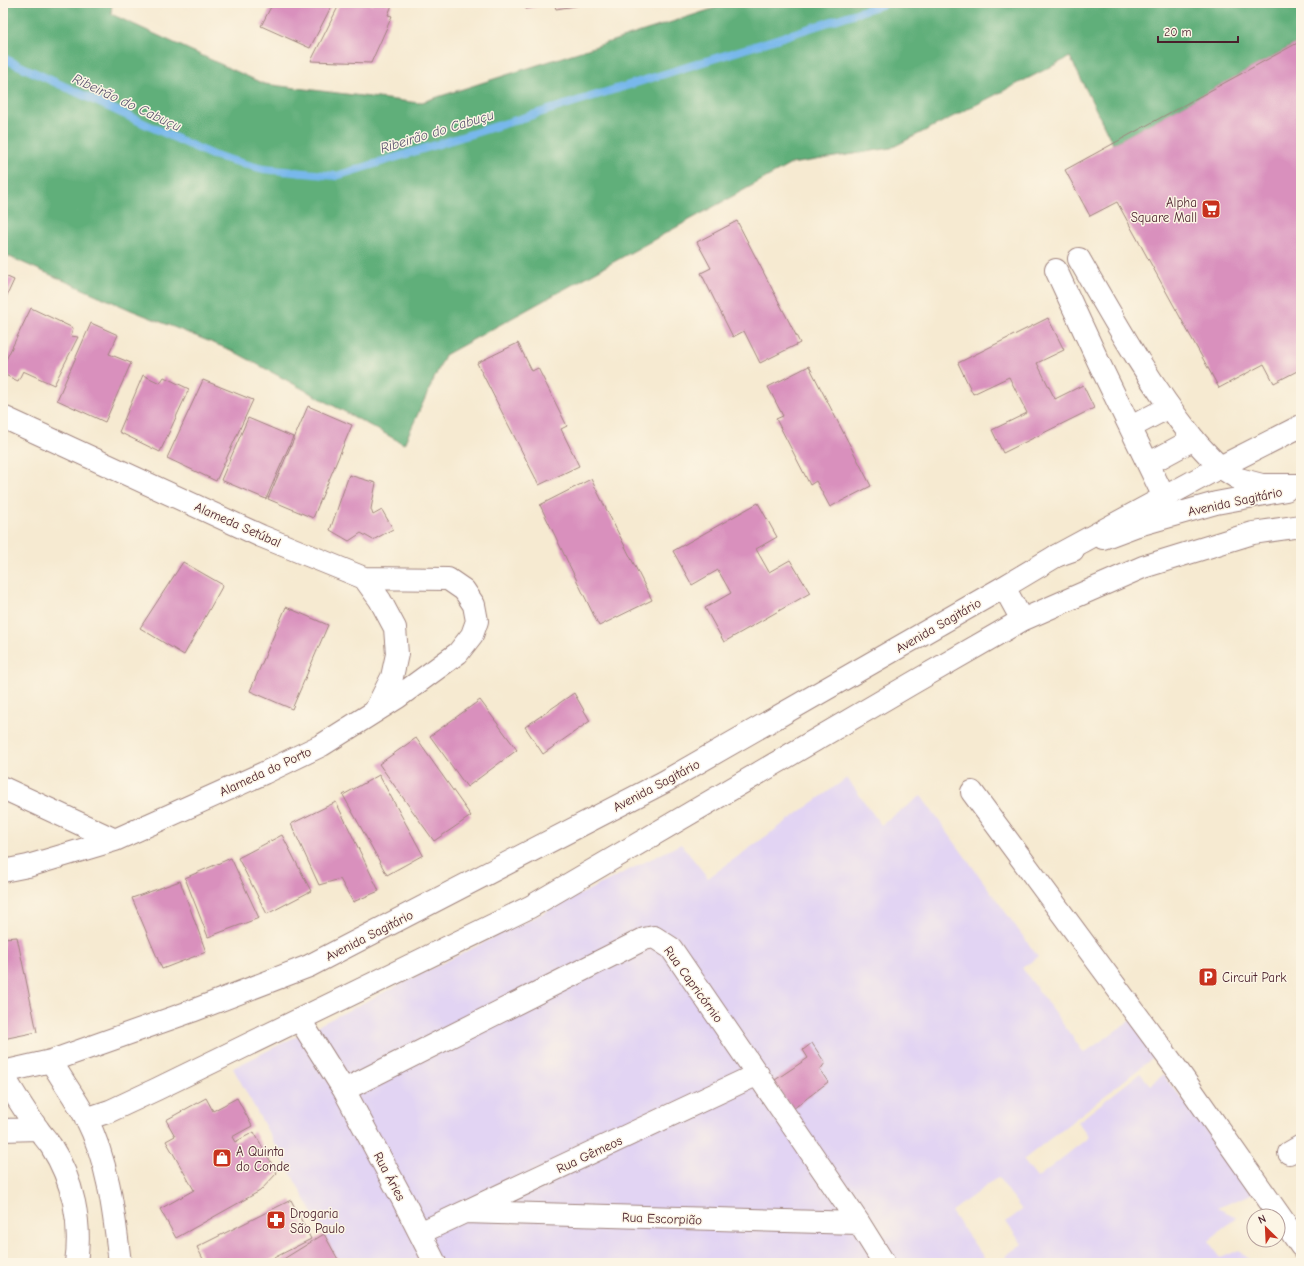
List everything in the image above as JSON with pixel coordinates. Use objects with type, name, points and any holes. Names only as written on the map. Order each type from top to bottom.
[{"type":"street","points":[[1078,259],[1130,346],[1169,407],[1194,439],[1220,467],[1239,479],[1262,485],[1301,486]]},
{"type":"street","points":[[1056,270],[1164,497]]},
{"type":"street","points":[[1099,363],[1130,346]]},
{"type":"street","points":[[1131,427],[1169,407]]},
{"type":"street","name":"Alameda Setúbal","points":[[3,417],[261,536],[364,578],[448,579],[464,590],[474,605]]},
{"type":"street","points":[[1056,556],[1220,467],[1301,426]]},
{"type":"street","points":[[1148,464],[1194,439]]},
{"type":"street","name":"Avenida Sagitário","points":[[3,1072],[51,1061],[192,1011],[309,966],[664,782],[1056,556],[1135,526],[1216,503],[1301,486]]},
{"type":"street","points":[[86,1118],[110,1111],[530,907],[1022,620],[1143,567],[1253,533],[1301,526]]},
{"type":"street","points":[[364,578],[380,600],[395,628],[397,654],[392,677],[375,711]]},
{"type":"street","points":[[1004,587],[1022,620]]},
{"type":"street","name":"Alameda do Porto","points":[[3,871],[28,866],[115,840],[264,773],[322,745],[398,697],[458,653],[472,635],[477,621],[474,605]]},
{"type":"street","points":[[3,788],[115,840]]},
{"type":"street","points":[[972,792],[1176,1068],[1301,1246]]},
{"type":"street","name":"Rua Capricórnio","points":[[344,1090],[644,939],[654,937],[671,948],[859,1223],[884,1263]]},
{"type":"street","name":"Rua Áries","points":[[300,1020],[344,1090],[435,1263]]},
{"type":"street","points":[[51,1061],[86,1118],[102,1158],[113,1204],[120,1263]]},
{"type":"street","name":"Rua Gêmeos","points":[[420,1233],[758,1074]]},
{"type":"street","points":[[3,1076],[37,1129],[51,1146],[71,1189],[76,1216],[78,1248],[76,1263]]},
{"type":"street","points":[[3,1130],[37,1129]]},
{"type":"street","name":"Rua Escorpião","points":[[465,1212],[859,1223]]},
{"type":"shaded area","points":[[847,778],[881,825],[921,796],[1038,957],[1022,968],[1084,1053],[1131,1020],[1154,1057],[1023,1160],[1037,1178],[1089,1137],[1078,1122],[1140,1073],[1150,1085],[1163,1075],[1257,1192],[1217,1208],[1237,1217],[1208,1241],[1221,1258],[1239,1250],[1253,1263],[1010,1263],[1005,1256],[1022,1244],[1006,1222],[1022,1210],[998,1177],[951,1212],[988,1263],[340,1263],[233,1068],[681,844],[708,878]]},
{"type":"green space","points":[[3,3],[112,3],[111,14],[264,84],[419,103],[731,3],[1301,3],[1301,41],[1113,144],[1070,57],[891,148],[791,164],[445,355],[404,444],[233,351],[131,310],[3,254]]},
{"type":"building","points":[[273,3],[333,3],[310,48],[261,26]]},
{"type":"building","points":[[340,3],[369,3],[373,5],[374,3],[386,3],[392,5],[388,15],[392,16],[371,63],[311,61]]},
{"type":"building","points":[[523,3],[549,3],[549,4],[526,9]]},
{"type":"building","points":[[554,3],[580,3],[581,5],[556,9]]},
{"type":"building","name":"Alpha Square Mall","points":[[1301,41],[1301,369],[1274,383],[1264,364],[1219,388],[1117,202],[1090,216],[1065,170]]},
{"type":"building","points":[[737,221],[800,343],[760,363],[744,331],[733,337],[701,273],[711,268],[697,242]]},
{"type":"building","points":[[3,275],[14,280],[3,304]]},
{"type":"building","points":[[31,308],[73,328],[71,336],[78,337],[54,385],[23,371],[18,381],[3,374],[3,366]]},
{"type":"building","points":[[1048,318],[1064,350],[1037,363],[1055,399],[1083,385],[1094,408],[1003,453],[992,430],[1027,413],[1009,377],[973,394],[958,363]]},
{"type":"building","points":[[91,323],[118,335],[109,354],[131,363],[105,422],[57,400]]},
{"type":"building","points":[[518,343],[532,371],[538,368],[567,426],[561,429],[579,466],[539,485],[477,363]]},
{"type":"building","points":[[809,366],[871,486],[830,507],[816,481],[810,485],[776,419],[783,416],[768,387]]},
{"type":"building","points":[[143,375],[160,383],[164,377],[189,389],[160,452],[119,432]]},
{"type":"building","points":[[203,380],[253,400],[216,481],[167,458]]},
{"type":"building","points":[[308,406],[352,425],[313,518],[268,499]]},
{"type":"building","points":[[248,418],[293,437],[266,499],[221,480]]},
{"type":"building","points":[[349,475],[376,483],[371,509],[373,515],[382,510],[393,529],[373,540],[361,533],[349,541],[330,530]]},
{"type":"building","points":[[591,479],[652,600],[599,626],[540,505]]},
{"type":"building","points":[[758,503],[777,537],[756,549],[769,572],[790,560],[810,593],[724,642],[705,608],[731,593],[718,570],[692,585],[673,551]]},
{"type":"building","points":[[183,562],[223,585],[184,655],[140,628]]},
{"type":"building","points":[[286,607],[328,625],[292,709],[250,691]]},
{"type":"building","points":[[574,693],[590,721],[543,754],[525,727]]},
{"type":"building","points":[[480,700],[517,750],[467,787],[430,736]]},
{"type":"building","points":[[416,738],[471,816],[434,841],[379,764]]},
{"type":"building","points":[[379,775],[423,855],[387,875],[343,795]]},
{"type":"building","points":[[336,802],[379,891],[353,902],[340,879],[319,885],[291,824]]},
{"type":"building","points":[[282,835],[311,891],[267,914],[238,858]]},
{"type":"building","points":[[231,858],[259,918],[208,937],[185,878]]},
{"type":"building","points":[[180,881],[206,952],[162,969],[132,898]]},
{"type":"building","points":[[17,937],[37,1032],[3,1039],[3,938]]},
{"type":"building","points":[[812,1043],[825,1063],[820,1070],[828,1082],[793,1109],[772,1082],[808,1058],[803,1050]]},
{"type":"building","name":"A Quinta do Conde","points":[[206,1098],[213,1111],[237,1098],[252,1126],[232,1137],[235,1142],[254,1132],[277,1173],[260,1191],[176,1238],[160,1209],[194,1190],[166,1141],[175,1136],[166,1120]]},
{"type":"building","name":"Drogaria São Paulo","points":[[291,1200],[311,1239],[264,1263],[205,1263],[197,1247]]},
{"type":"building","points":[[324,1234],[340,1263],[277,1263]]},
{"type":"waterway","name":"Ribeirão do Cabuçu","points":[[3,58],[212,155],[263,169],[336,176],[761,44],[887,3]]},
{"type":"place","name":"Alpha Square Mall","points":[[1211,209]]},
{"type":"place","name":"Circuit Park","points":[[1208,977]]},
{"type":"place","name":"A Quinta do Conde","points":[[222,1158]]},
{"type":"place","name":"Drogaria São Paulo","points":[[276,1220]]}]
